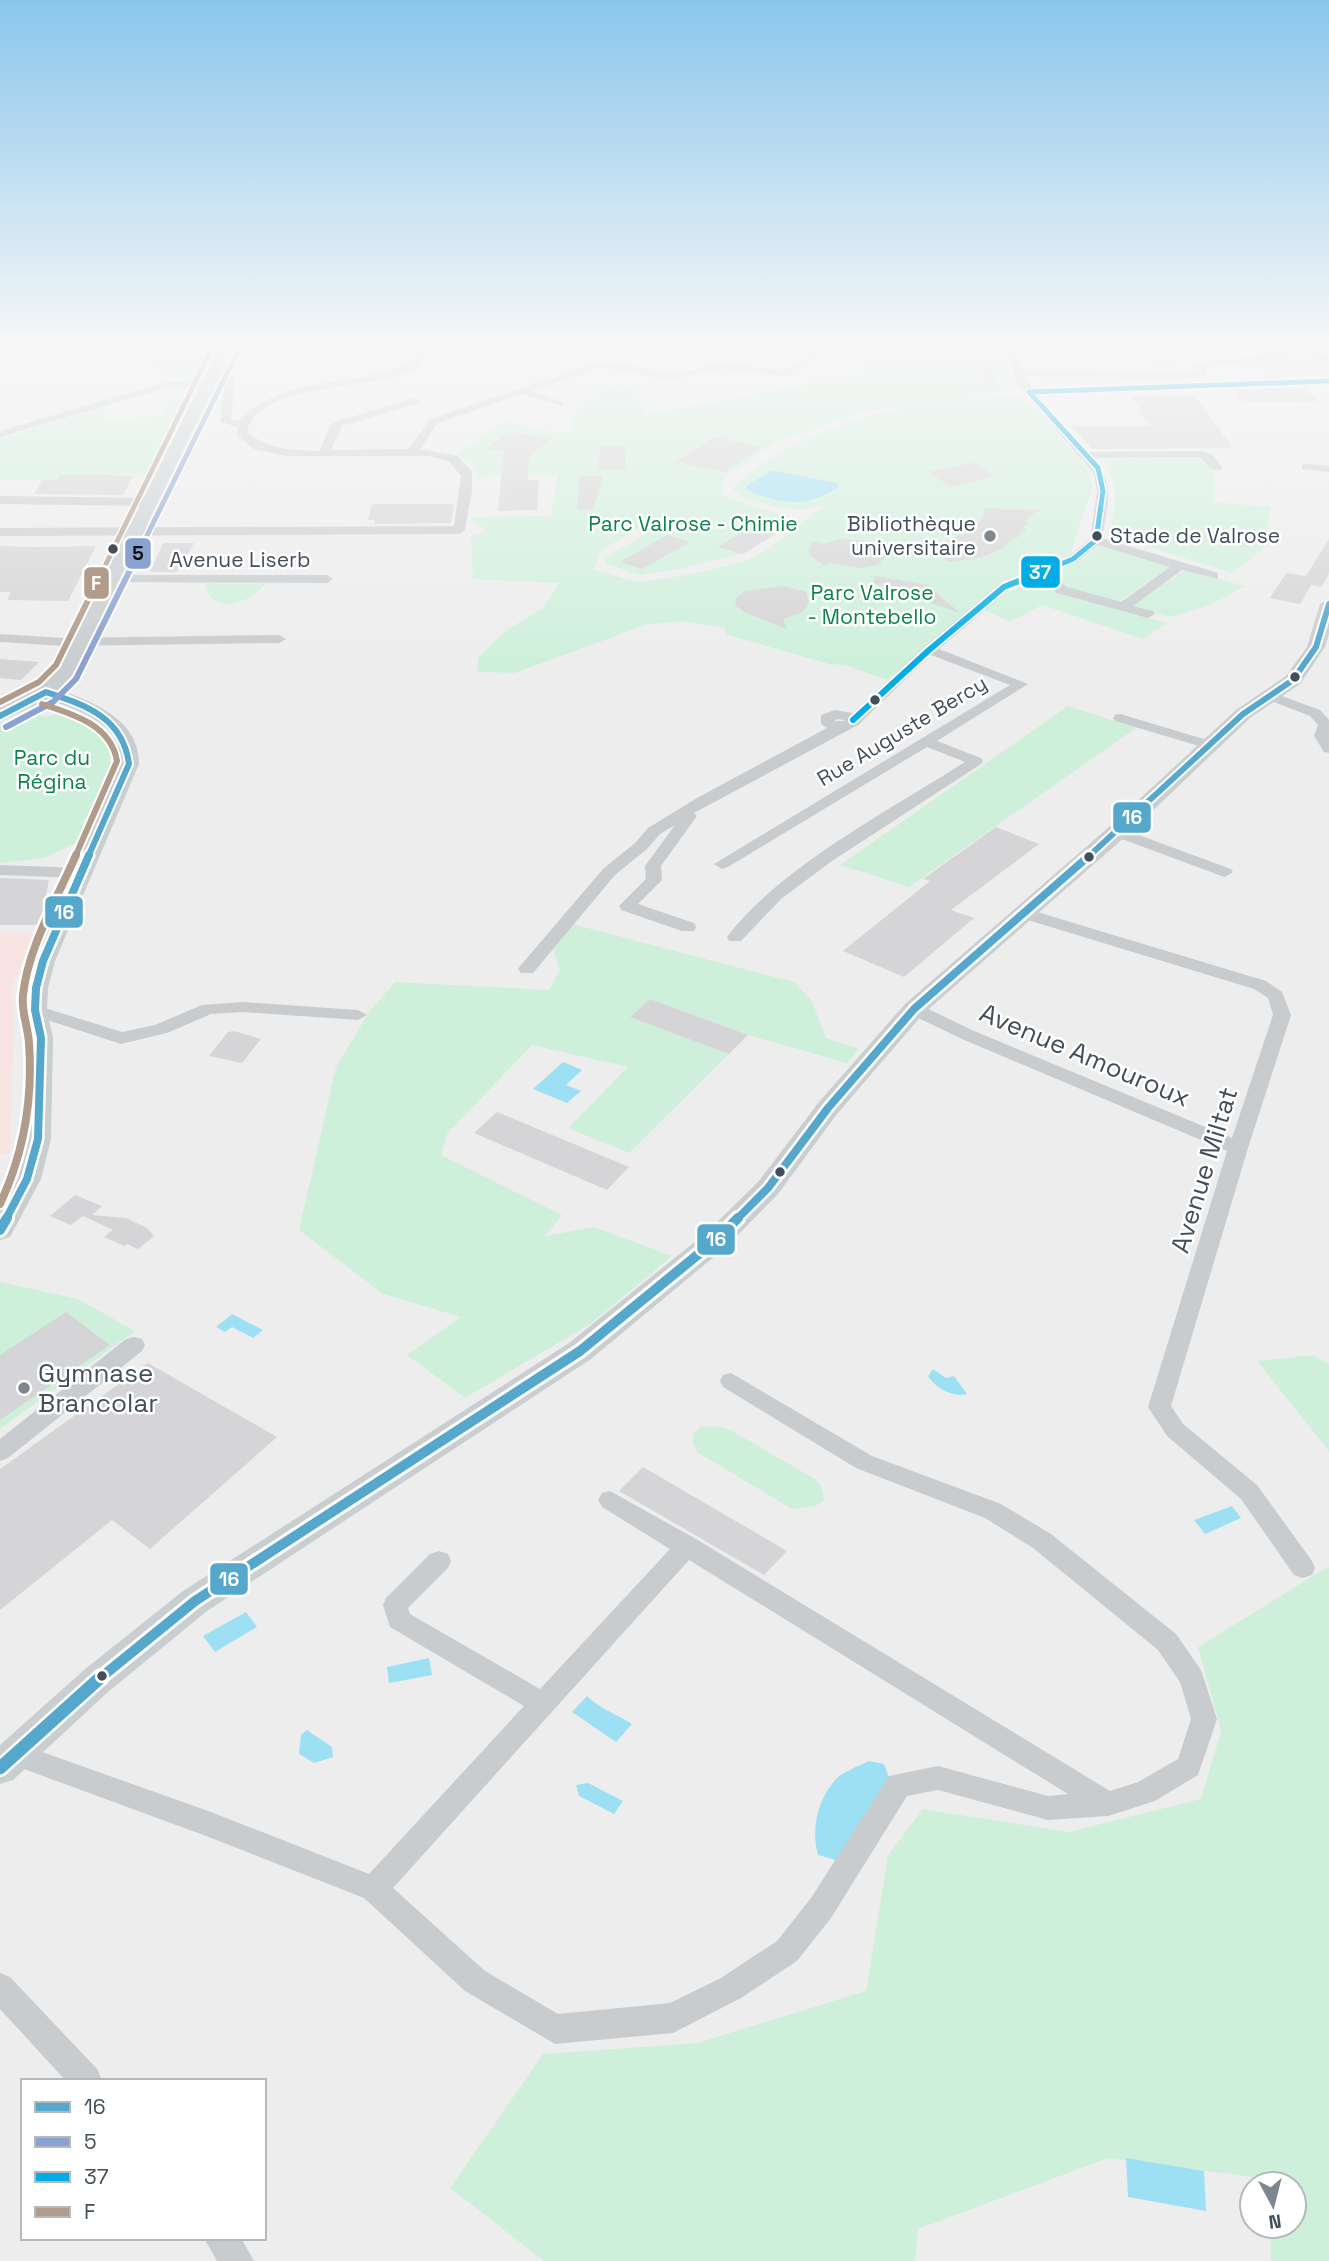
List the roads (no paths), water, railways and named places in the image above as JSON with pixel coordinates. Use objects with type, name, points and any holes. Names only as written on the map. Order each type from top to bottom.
[{"type":"street","points":[[0,716],[46,692],[66,671],[175,452]]},
{"type":"street","points":[[0,532],[459,530],[467,476],[464,468],[446,457],[412,453],[280,452]]},
{"type":"street","points":[[527,969],[609,872],[641,846],[654,831],[702,801],[846,724],[1003,587],[1073,559],[1096,540],[1101,480],[1098,468],[1084,452]]},
{"type":"street","points":[[1087,455],[1201,454],[1208,456],[1217,468]]},
{"type":"street","points":[[1306,467],[1329,469]]},
{"type":"street","points":[[0,500],[150,502]]},
{"type":"street","points":[[1096,540],[1214,576]]},
{"type":"street","points":[[1123,607],[1178,566]]},
{"type":"street","points":[[1039,571],[1062,590],[1148,614]]},
{"type":"street","name":"Avenue Liserb","points":[[111,579],[327,579]]},
{"type":"street","points":[[7,1761],[96,1681],[195,1601],[580,1351],[717,1239],[768,1188],[828,1108],[914,1009],[1117,832],[1243,714],[1293,680],[1322,648],[1329,604]]},
{"type":"street","points":[[0,639],[279,639]]},
{"type":"street","name":"Rue Auguste Bercy","points":[[722,864],[1021,684],[929,650]]},
{"type":"street","points":[[0,1230],[27,1179],[38,1139],[41,1038],[35,1010],[36,988],[43,961],[129,764],[126,739],[118,730],[73,701],[46,692]]},
{"type":"street","points":[[1271,696],[1315,713],[1325,724],[1321,736],[1329,749]]},
{"type":"street","points":[[1120,718],[1209,745]]},
{"type":"street","points":[[735,937],[775,896],[826,858],[976,761],[928,742]]},
{"type":"street","points":[[688,927],[627,906],[654,880],[653,866],[676,832],[702,801]]},
{"type":"street","points":[[1117,832],[1225,872]]},
{"type":"street","points":[[0,870],[80,873]]},
{"type":"street","name":"Avenue Miltat","points":[[1024,913],[1260,985],[1276,996],[1282,1015],[1159,1406],[1175,1430],[1249,1492],[1303,1568]]},
{"type":"street","points":[[35,1010],[121,1038],[161,1029],[208,1009],[243,1007],[359,1015]]},
{"type":"street","name":"Avenue Amouroux","points":[[914,1009],[1020,1057],[1238,1148]]},
{"type":"street","points":[[0,1452],[134,1345]]},
{"type":"street","points":[[7,1761],[211,1825],[374,1889],[475,1981],[555,2029],[673,2018],[731,1988],[787,1951],[821,1908],[899,1785],[938,1778],[1048,1808],[1108,1804],[1145,1792],[1189,1767],[1204,1719],[1192,1678],[1167,1642],[1042,1541],[1003,1517],[864,1462],[731,1381]]},
{"type":"street","points":[[610,1500],[1108,1804]]},
{"type":"street","points":[[374,1889],[687,1546]]},
{"type":"street","points":[[439,1560],[395,1605],[399,1620],[543,1704]]},
{"type":"street","points":[[0,1987],[85,2079]]},
{"type":"street","points":[[222,2240],[238,2261]]},
{"type":"water","points":[[772,470],[837,483],[838,487],[815,499],[793,502],[771,499],[746,490],[746,486]]},
{"type":"water","points":[[563,1062],[582,1070],[566,1085],[581,1091],[567,1103],[533,1089]]},
{"type":"water","points":[[232,1314],[263,1330],[253,1338],[232,1327],[225,1332],[216,1327]]},
{"type":"water","points":[[933,1369],[946,1378],[954,1376],[967,1394],[956,1395],[940,1388],[928,1376]]},
{"type":"water","points":[[1232,1506],[1241,1518],[1205,1534],[1194,1520]]},
{"type":"water","points":[[246,1612],[257,1627],[215,1652],[203,1636]]},
{"type":"water","points":[[429,1658],[432,1675],[389,1683],[387,1667]]},
{"type":"water","points":[[587,1696],[632,1724],[616,1742],[572,1712]]},
{"type":"water","points":[[307,1730],[332,1747],[333,1757],[314,1763],[299,1754],[301,1735]]},
{"type":"water","points":[[869,1761],[884,1764],[890,1780],[840,1861],[818,1855],[816,1825],[824,1797],[838,1777]]},
{"type":"water","points":[[588,1783],[623,1801],[614,1814],[579,1796],[576,1785]]},
{"type":"water","points":[[1126,2158],[1204,2171],[1206,2211],[1128,2197]]},
{"type":"place","name":"Bibliothèque universitaire","points":[[990,536]]},
{"type":"place","name":"Stade de Valrose","points":[[1097,536]]},
{"type":"place","name":"Gymnase Brancolar","points":[[24,1388]]},
{"type":"park label","name":"Parc Valrose - Chimie","points":[[693,524]]},
{"type":"park label","name":"Parc Valrose - Montebello","points":[[872,605]]},
{"type":"park label","name":"Parc du Régina","points":[[52,770]]}]
